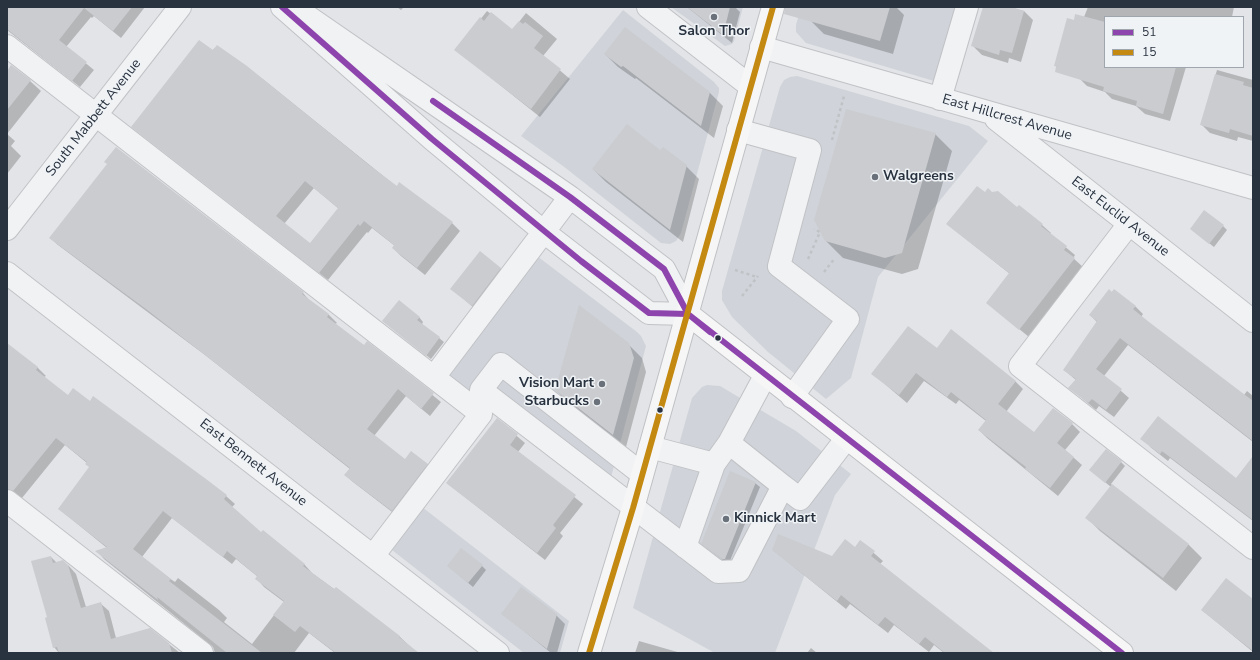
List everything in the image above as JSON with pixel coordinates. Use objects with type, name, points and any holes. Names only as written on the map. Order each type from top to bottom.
[{"type":"main road","points":[[589,653],[633,508],[773,7]]},
{"type":"main road","points":[[688,314],[765,376],[1122,653]]},
{"type":"street","name":"South Mabbett Avenue","points":[[7,230],[180,7]]},
{"type":"street","points":[[282,7],[432,139],[544,232],[649,313],[688,314],[664,268],[570,197],[294,7]]},
{"type":"street","points":[[648,7],[750,86]]},
{"type":"street","points":[[940,99],[967,7]]},
{"type":"street","points":[[7,46],[481,414],[373,556]]},
{"type":"street","name":"East Hillcrest Avenue","points":[[761,47],[1253,188]]},
{"type":"street","name":"East Euclid Avenue","points":[[988,112],[1253,321]]},
{"type":"street","points":[[738,130],[810,150],[779,266],[848,319],[792,397]]},
{"type":"street","points":[[434,377],[570,197]]},
{"type":"street","points":[[1129,224],[1020,366],[1253,548]]},
{"type":"street","name":"East Bennett Avenue","points":[[7,273],[498,653]]},
{"type":"street","points":[[642,474],[501,364],[481,390],[718,572],[739,570],[783,486]]},
{"type":"street","points":[[685,547],[714,464],[729,443],[765,376]]},
{"type":"street","points":[[729,443],[800,499],[846,439]]},
{"type":"street","points":[[650,448],[714,464]]},
{"type":"street","points":[[7,501],[202,653]]},
{"type":"path","points":[[735,270],[757,277]]},
{"type":"path","points":[[742,296],[760,273]]},
{"type":"shaded area","points":[[671,7],[743,7],[734,41],[732,44],[725,46]]},
{"type":"shaded area","points":[[801,7],[955,7],[934,81],[806,43],[796,32],[796,25]]},
{"type":"shaded area","points":[[623,10],[714,82],[719,88],[681,233],[676,241],[670,244],[661,243],[563,166],[521,136]]},
{"type":"shaded area","points":[[797,76],[969,126],[988,141],[878,277],[851,378],[826,399],[768,352],[732,317],[722,300],[722,291],[780,87],[784,80]]},
{"type":"shaded area","points":[[537,256],[637,332],[641,336],[646,346],[605,500],[445,376]]},
{"type":"shaded area","points":[[707,385],[720,386],[796,431],[851,474],[835,495],[775,653],[715,653],[633,608],[692,398],[702,387]]},
{"type":"shaded area","points":[[422,507],[569,621],[560,653],[524,653],[392,550],[393,544]]},
{"type":"building","points":[[7,7],[132,7],[113,31],[84,8],[59,40],[87,62],[72,81],[7,29]]},
{"type":"building","name":"Salon Thor","points":[[687,7],[730,7],[723,35]]},
{"type":"building","points":[[785,7],[890,7],[880,41],[784,14]]},
{"type":"building","points":[[983,7],[1012,7],[1024,11],[1012,53],[1000,50],[999,55],[971,46]]},
{"type":"building","points":[[491,12],[512,29],[519,21],[523,24],[525,22],[543,36],[534,48],[561,69],[531,109],[454,50],[480,17],[484,21]]},
{"type":"building","points":[[1075,14],[1104,22],[1104,68],[1176,68],[1163,114],[1136,106],[1137,101],[1103,91],[1104,87],[1055,72],[1056,67],[1058,67],[1054,66],[1067,18],[1074,20]]},
{"type":"building","points":[[625,27],[710,92],[701,126],[623,66],[621,67],[604,54]]},
{"type":"building","points":[[199,40],[213,50],[217,45],[247,66],[397,186],[399,182],[453,222],[417,268],[392,248],[394,245],[364,221],[360,226],[358,224],[319,273],[131,127]],"holes":[[[305,181],[338,208],[310,243],[276,216]]]},
{"type":"building","points":[[11,65],[31,80],[7,110],[7,71]]},
{"type":"building","points":[[1215,74],[1244,82],[1243,85],[1253,88],[1253,136],[1230,129],[1229,133],[1200,125]]},
{"type":"building","name":"Walgreens","points":[[846,109],[936,133],[902,253],[885,258],[825,241],[814,220]]},
{"type":"building","points":[[627,124],[660,150],[663,147],[687,165],[670,230],[592,169]]},
{"type":"building","points":[[116,147],[304,292],[302,294],[329,314],[327,317],[364,345],[367,341],[434,393],[421,409],[398,389],[367,429],[405,459],[411,451],[428,464],[392,511],[344,475],[350,468],[146,309],[49,238],[107,164],[104,162]]},
{"type":"building","points":[[977,186],[985,192],[988,188],[992,192],[998,191],[1017,207],[1019,205],[1043,224],[1041,226],[1067,246],[1064,250],[1075,258],[1019,330],[986,303],[1009,273],[946,224]]},
{"type":"building","points":[[1204,210],[1224,225],[1209,244],[1190,229]]},
{"type":"building","points":[[480,251],[501,268],[472,306],[450,289]]},
{"type":"building","points":[[1109,289],[1112,292],[1114,289],[1136,306],[1133,309],[1253,401],[1253,441],[1120,338],[1096,369],[1122,389],[1106,410],[1092,399],[1088,403],[1068,388],[1076,379],[1063,370],[1097,321],[1089,315]]},
{"type":"building","points":[[399,300],[420,317],[417,320],[440,337],[426,356],[382,321]]},
{"type":"building","points":[[579,305],[629,343],[634,358],[613,435],[555,390]]},
{"type":"building","points":[[908,326],[937,348],[951,329],[1016,381],[998,404],[1034,432],[1053,408],[1073,423],[1057,443],[1074,457],[1050,488],[1025,469],[1026,467],[978,430],[986,420],[951,392],[947,397],[916,373],[899,395],[871,374]]},
{"type":"building","points":[[7,343],[38,367],[36,370],[68,395],[73,388],[90,401],[93,396],[206,479],[227,495],[224,499],[261,532],[263,530],[305,564],[303,566],[334,589],[336,587],[400,636],[399,637],[419,653],[336,653],[300,626],[295,632],[273,615],[284,601],[255,579],[257,576],[227,551],[223,557],[217,553],[163,511],[133,549],[171,579],[169,581],[262,653],[227,653],[157,597],[158,600],[95,551],[107,547],[58,509],[89,467],[85,464],[87,462],[56,438],[13,491],[7,489]]},
{"type":"building","points":[[1158,416],[1236,478],[1253,456],[1253,520],[1162,451],[1160,454],[1140,439]]},
{"type":"building","points":[[497,418],[518,434],[510,445],[576,495],[553,525],[556,528],[537,553],[446,483]]},
{"type":"building","points":[[1106,449],[1122,461],[1105,483],[1089,470]]},
{"type":"building","points":[[730,471],[756,482],[725,559],[722,559],[701,544]]},
{"type":"building","points":[[1112,484],[1189,544],[1163,578],[1085,518]]},
{"type":"building","points":[[778,534],[832,556],[845,539],[855,547],[860,540],[875,551],[871,556],[994,653],[945,653],[925,637],[919,644],[885,617],[878,625],[841,595],[837,601],[772,550]]},
{"type":"building","points":[[461,548],[483,565],[468,583],[447,566]]},
{"type":"building","points":[[51,556],[53,563],[63,560],[68,565],[81,608],[101,602],[111,639],[150,628],[169,643],[172,653],[59,653],[57,647],[53,648],[45,618],[47,617],[31,561]]},
{"type":"building","points":[[1226,578],[1253,599],[1253,651],[1201,610]]},
{"type":"building","points":[[521,587],[557,614],[547,649],[501,614]]},
{"type":"transit line","name":"51","points":[[282,7],[432,139],[581,261],[649,313],[688,314],[1122,653]]},
{"type":"transit line","name":"15","points":[[589,653],[633,508],[773,7]]},
{"type":"transit line","name":"51","points":[[433,101],[570,197],[664,269],[688,314],[710,332]]},
{"type":"place","name":"Salon Thor","points":[[714,17]]},
{"type":"place","name":"Walgreens","points":[[875,177]]},
{"type":"place","name":"Vision Mart","points":[[602,384]]},
{"type":"place","name":"Starbucks","points":[[597,402]]},
{"type":"place","name":"Kinnick Mart","points":[[726,519]]}]
